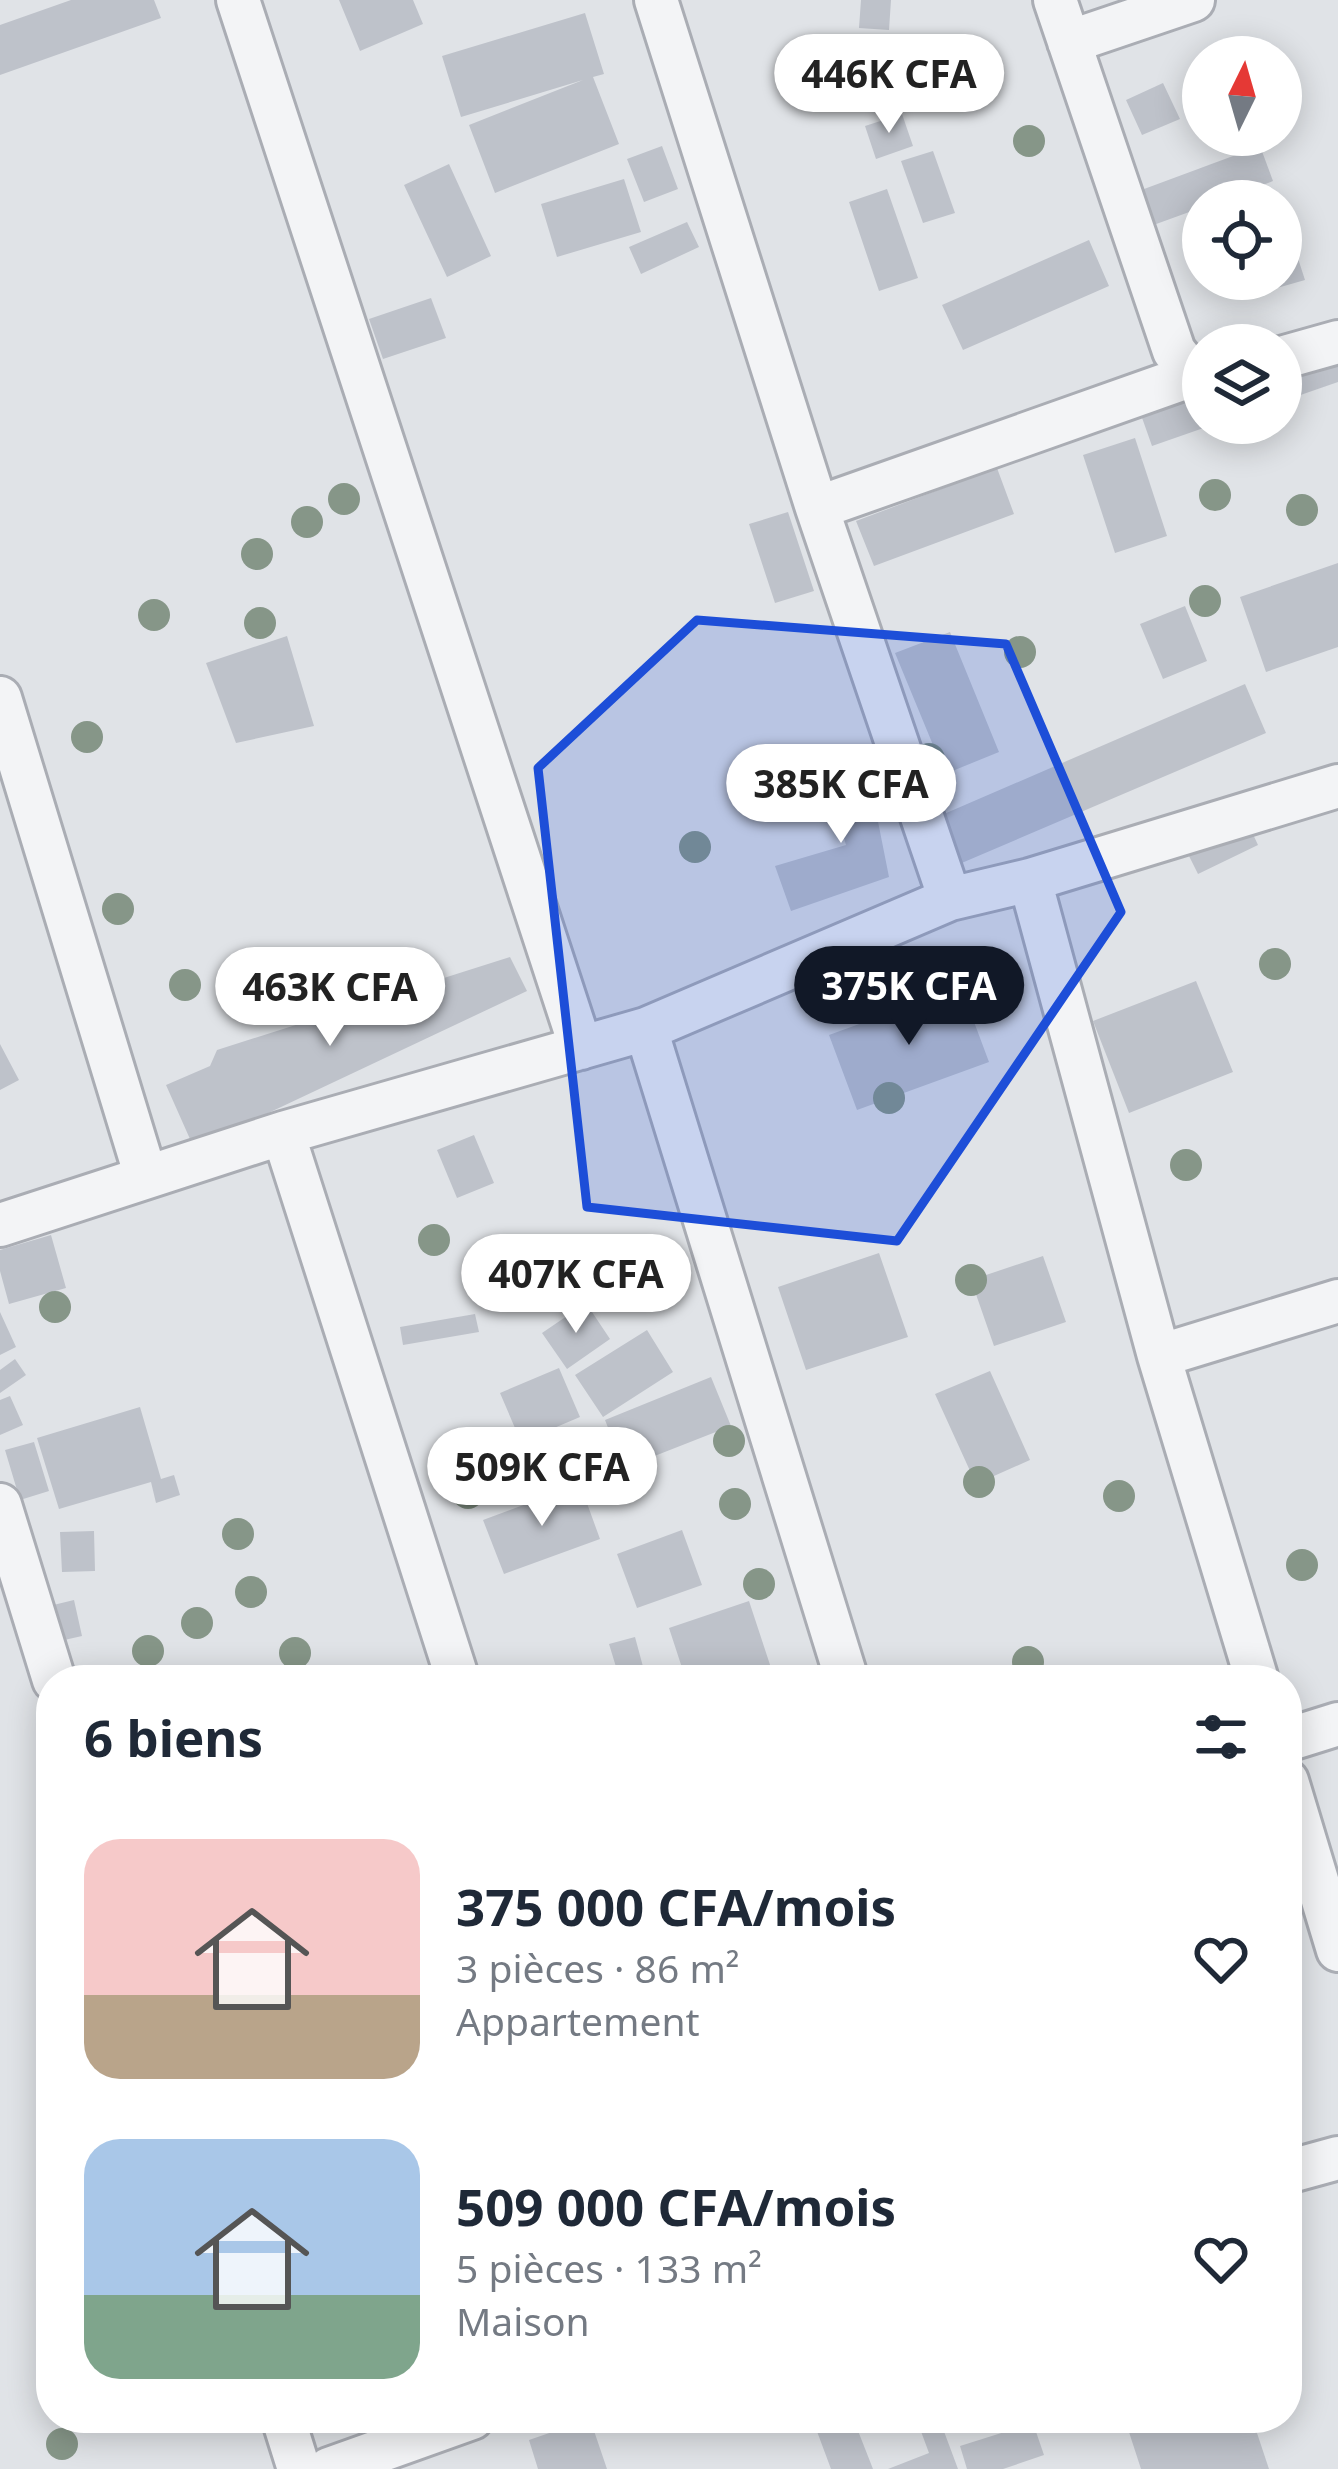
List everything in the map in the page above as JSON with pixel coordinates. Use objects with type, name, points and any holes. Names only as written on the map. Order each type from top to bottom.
[{"type":"street","points":[[238,0],[581,1048]]},
{"type":"street","points":[[656,0],[817,508],[950,899]]},
{"type":"street","points":[[1054,0],[1174,351],[1182,359]]},
{"type":"street","points":[[1069,42],[1193,0]]},
{"type":"street","points":[[1302,352],[1338,342]]},
{"type":"street","points":[[817,508],[1182,381]]},
{"type":"street","points":[[0,698],[146,1177]]},
{"type":"street","points":[[0,1225],[283,1133],[646,1029],[950,899],[1030,880],[1338,786]]},
{"type":"street","points":[[1030,880],[1160,1356],[1253,1665]]},
{"type":"street","points":[[646,1029],[842,1665]]},
{"type":"street","points":[[283,1133],[453,1665]]},
{"type":"street","points":[[1160,1356],[1338,1300]]},
{"type":"street","points":[[0,1505],[49,1665]]},
{"type":"street","points":[[1302,1735],[1338,1724]]},
{"type":"street","points":[[1302,1831],[1338,1950]]},
{"type":"street","points":[[1302,2168],[1338,2158]]},
{"type":"street","points":[[288,2433],[299,2469]]},
{"type":"street","points":[[329,2469],[430,2433]]},
{"type":"highlighted area","points":[[697,620],[1006,644],[1121,912],[897,1241],[587,1207],[538,768]]},
{"type":"building","points":[[71,0],[154,0],[161,18],[0,75],[0,25]]},
{"type":"building","points":[[339,0],[413,0],[423,24],[360,51]]},
{"type":"building","points":[[861,0],[891,0],[889,30],[859,28]]},
{"type":"building","points":[[585,13],[604,74],[593,77],[619,144],[495,193],[469,125],[583,80],[461,117],[442,56]]},
{"type":"building","points":[[916,37],[917,83],[862,84],[862,39]]},
{"type":"building","points":[[1163,83],[1180,119],[1142,135],[1126,100]]},
{"type":"building","points":[[902,114],[913,146],[876,159],[865,126]]},
{"type":"building","points":[[662,146],[678,189],[644,202],[627,159]]},
{"type":"building","points":[[933,151],[955,213],[923,223],[901,161]]},
{"type":"building","points":[[1233,156],[1264,156],[1273,180],[1182,180],[1182,215],[1148,227],[1136,192]]},
{"type":"building","points":[[449,164],[491,256],[447,277],[404,185]]},
{"type":"building","points":[[624,179],[641,232],[557,257],[541,204]]},
{"type":"building","points":[[887,189],[918,278],[879,291],[849,202]]},
{"type":"building","points":[[687,222],[699,247],[641,274],[629,247]]},
{"type":"building","points":[[1089,240],[1109,286],[963,350],[942,305]]},
{"type":"building","points":[[431,298],[446,338],[383,359],[369,319]]},
{"type":"building","points":[[1338,353],[1338,382],[1302,394],[1302,368]]},
{"type":"building","points":[[1182,399],[1182,436],[1152,446],[1140,412]]},
{"type":"building","points":[[1135,438],[1167,536],[1115,553],[1083,455]]},
{"type":"building","points":[[997,468],[1014,514],[874,566],[856,521]]},
{"type":"building","points":[[788,512],[814,591],[775,603],[749,524]]},
{"type":"building","points":[[1338,563],[1338,647],[1266,672],[1240,597]]},
{"type":"building","points":[[1185,606],[1207,661],[1163,679],[1140,624]]},
{"type":"building","points":[[950,632],[999,752],[945,774],[895,653]]},
{"type":"building","points":[[287,636],[314,726],[236,743],[206,663]]},
{"type":"building","points":[[1245,684],[1266,733],[957,865],[937,817]]},
{"type":"building","points":[[866,761],[889,877],[791,911],[775,866],[846,845],[825,773]]},
{"type":"building","points":[[1244,815],[1258,845],[1198,874],[1183,844]]},
{"type":"building","points":[[510,957],[527,991],[194,1148],[166,1085],[210,1066],[217,1050]]},
{"type":"building","points":[[1196,981],[1233,1072],[1129,1113],[1093,1021]]},
{"type":"building","points":[[961,987],[989,1062],[857,1110],[829,1035]]},
{"type":"building","points":[[0,1044],[19,1080],[0,1090]]},
{"type":"building","points":[[474,1135],[494,1183],[457,1198],[437,1150]]},
{"type":"building","points":[[51,1235],[66,1288],[9,1304],[0,1250]]},
{"type":"building","points":[[879,1253],[908,1337],[806,1370],[778,1287]]},
{"type":"building","points":[[1043,1256],[1066,1322],[994,1346],[971,1280]]},
{"type":"building","points":[[586,1303],[610,1339],[567,1369],[542,1333]]},
{"type":"building","points":[[0,1312],[16,1347],[0,1355]]},
{"type":"building","points":[[475,1314],[479,1332],[403,1345],[400,1327]]},
{"type":"building","points":[[647,1330],[673,1372],[603,1417],[575,1375]]},
{"type":"building","points":[[15,1359],[26,1375],[0,1393],[0,1370]]},
{"type":"building","points":[[559,1368],[580,1417],[521,1442],[500,1393]]},
{"type":"building","points":[[990,1371],[1030,1460],[976,1484],[935,1394]]},
{"type":"building","points":[[711,1377],[731,1426],[624,1468],[605,1420]]},
{"type":"building","points":[[10,1396],[23,1425],[0,1435],[0,1400]]},
{"type":"building","points":[[140,1407],[161,1479],[174,1475],[180,1495],[156,1503],[151,1482],[59,1509],[37,1438]]},
{"type":"building","points":[[34,1442],[49,1491],[20,1500],[5,1450]]},
{"type":"building","points":[[580,1484],[600,1539],[504,1574],[483,1520]]},
{"type":"building","points":[[682,1530],[702,1585],[637,1608],[617,1554]]},
{"type":"building","points":[[94,1531],[95,1571],[62,1572],[60,1532]]},
{"type":"building","points":[[74,1600],[82,1636],[51,1643],[41,1608]]},
{"type":"building","points":[[749,1601],[770,1665],[681,1665],[669,1628]]},
{"type":"building","points":[[635,1637],[643,1665],[615,1665],[609,1644]]},
{"type":"building","points":[[549,2433],[595,2433],[607,2469],[538,2469],[529,2440]]},
{"type":"building","points":[[818,2433],[859,2433],[873,2469],[831,2469]]},
{"type":"building","points":[[922,2433],[945,2433],[958,2469],[888,2469],[929,2453]]},
{"type":"building","points":[[1001,2433],[1036,2433],[1044,2455],[1003,2469],[967,2469],[960,2446]]},
{"type":"building","points":[[1129,2433],[1257,2433],[1269,2469],[1141,2469]]}]
